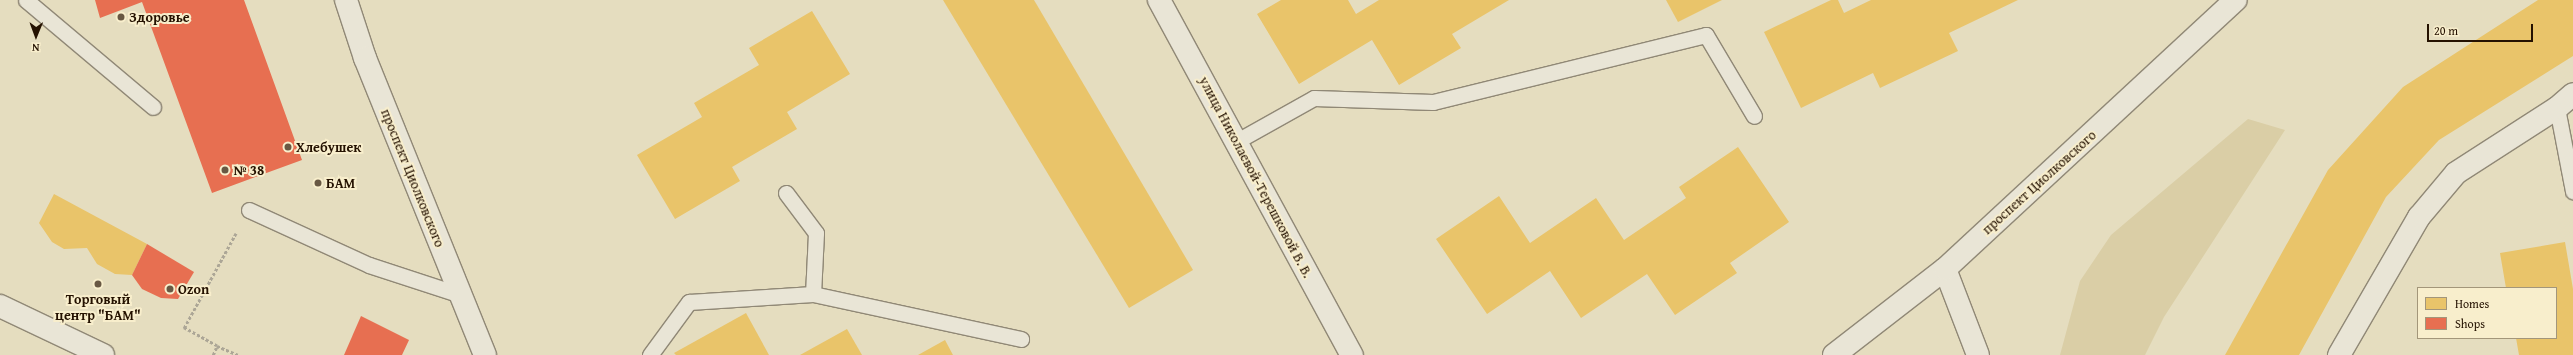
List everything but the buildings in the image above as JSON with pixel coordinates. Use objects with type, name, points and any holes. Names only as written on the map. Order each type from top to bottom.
[{"type":"street","name":"проспект Циолковского","points":[[346,0],[365,58],[485,355]]},
{"type":"street","name":"улица Николаевой-Терешковой В. В.","points":[[1159,0],[1352,355]]},
{"type":"street","name":"проспект Циолковского","points":[[1834,355],[1945,269],[2236,0]]},
{"type":"street","points":[[2340,355],[2419,217],[2456,173],[2557,108],[2573,94]]},
{"type":"street","points":[[1945,269],[1978,355]]},
{"type":"street","points":[[0,306],[103,355]]},
{"type":"lane","points":[[26,0],[153,107]]},
{"type":"lane","points":[[1237,141],[1314,98],[1433,102],[1706,35],[1754,116]]},
{"type":"lane","points":[[2557,108],[2573,191]]},
{"type":"lane","points":[[786,193],[816,232],[813,294]]},
{"type":"lane","points":[[249,210],[369,265],[461,295]]},
{"type":"lane","points":[[650,355],[688,302],[813,294],[1021,339]]},
{"type":"path","points":[[238,355],[184,328],[249,210]]},
{"type":"path","points":[[213,355],[218,346]]},
{"type":"shaded area","points":[[2248,119],[2285,130],[2164,317],[2145,355],[2060,355],[2080,281],[2111,235]]},
{"type":"place","name":"Здоровье","points":[[121,17]]},
{"type":"place","name":"Хлебушек","points":[[288,147]]},
{"type":"place","name":"№ 38","points":[[225,170]]},
{"type":"place","name":"БАМ","points":[[318,183]]},
{"type":"place","name":"Торговый центр \"БАМ\"","points":[[98,284]]},
{"type":"place","name":"Ozon","points":[[170,289]]}]
